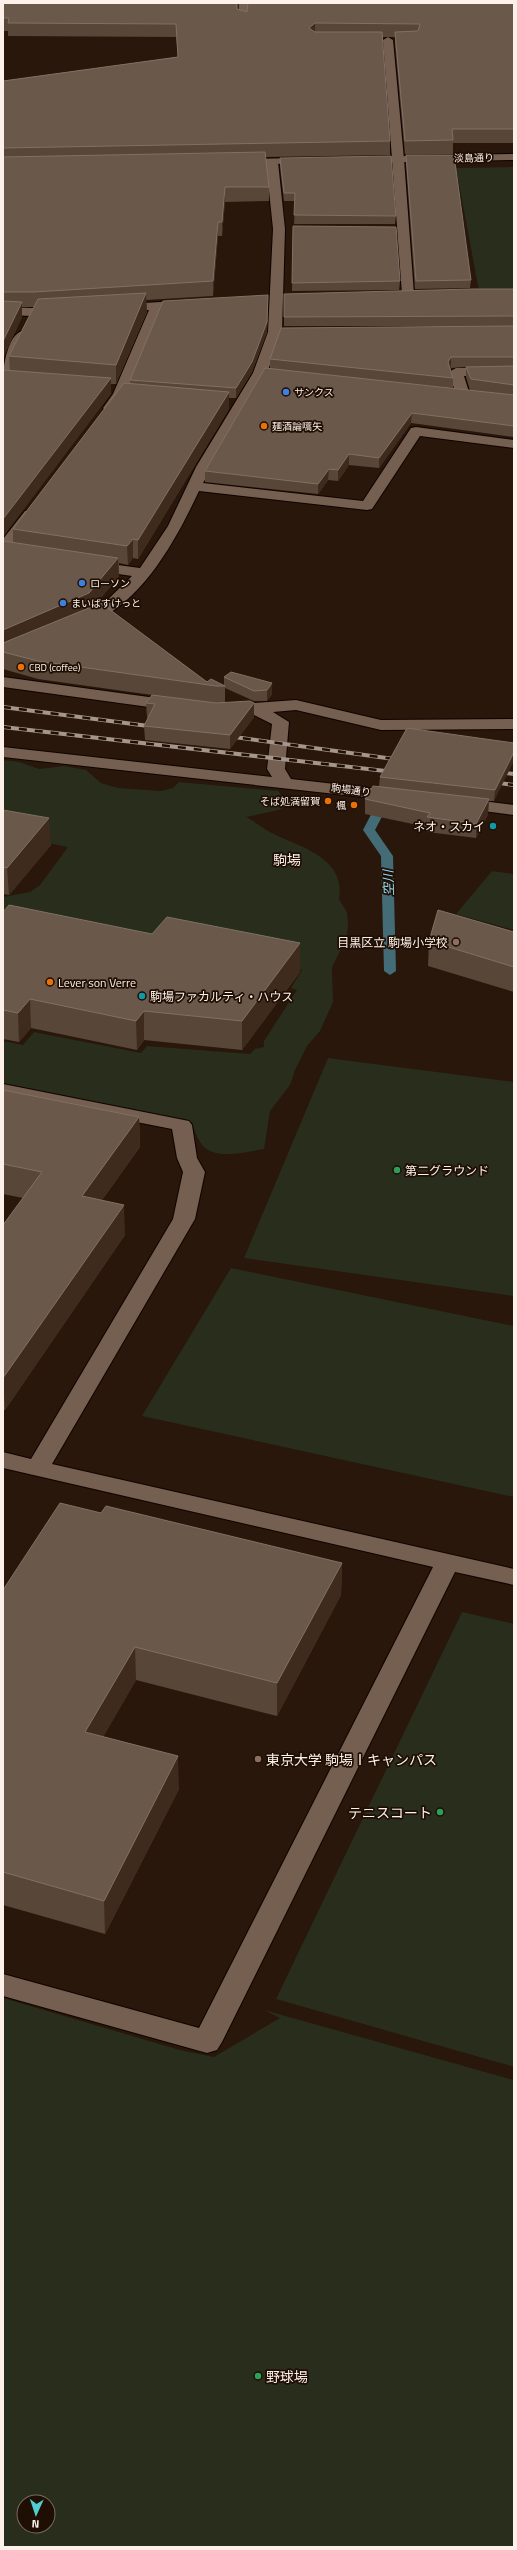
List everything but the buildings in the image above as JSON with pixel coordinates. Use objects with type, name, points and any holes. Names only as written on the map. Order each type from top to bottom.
[{"type":"street","points":[[243,21],[244,3]]},
{"type":"street","points":[[401,40],[384,40],[398,159],[402,230],[408,294]]},
{"type":"street","name":"淡島通り","points":[[353,160],[514,157]]},
{"type":"street","points":[[224,163],[322,161]]},
{"type":"street","points":[[68,626],[111,616],[144,573],[175,526],[194,486],[240,404],[260,373],[275,332],[281,298],[279,229],[272,162]]},
{"type":"street","points":[[279,229],[294,229]]},
{"type":"street","points":[[387,230],[402,230]]},
{"type":"street","points":[[393,295],[424,294]]},
{"type":"street","points":[[259,300],[281,298]]},
{"type":"street","points":[[103,309],[204,303]]},
{"type":"street","points":[[101,420],[121,392],[157,306]]},
{"type":"street","points":[[3,311],[49,311]]},
{"type":"street","points":[[6,379],[33,312]]},
{"type":"street","points":[[275,332],[291,332]]},
{"type":"street","points":[[463,395],[456,372],[514,371]]},
{"type":"street","points":[[260,373],[276,374]]},
{"type":"street","points":[[106,389],[135,396]]},
{"type":"street","points":[[449,393],[478,396]]},
{"type":"street","points":[[226,403],[240,404]]},
{"type":"street","points":[[194,486],[367,506],[416,431],[514,444]]},
{"type":"street","points":[[7,552],[38,501]]},
{"type":"street","points":[[77,564],[144,573]]},
{"type":"street","points":[[3,682],[201,709],[254,708],[296,705],[381,725],[514,724]]},
{"type":"street","points":[[225,696],[254,708],[281,722],[276,769],[284,782]]},
{"type":"street","name":"駒場通り","points":[[3,752],[414,797]]},
{"type":"street","points":[[445,801],[514,810]]},
{"type":"street","points":[[3,1090],[182,1125],[186,1158],[194,1172],[184,1219],[37,1468]]},
{"type":"street","points":[[3,1460],[447,1563],[514,1577]]},
{"type":"street","points":[[3,1985],[208,2042],[447,1563]]},
{"type":"green space","points":[[514,167],[514,290],[479,291],[456,168]]},
{"type":"green space","points":[[3,760],[19,762],[39,769],[64,766],[86,770],[101,783],[118,788],[161,791],[173,788],[179,782],[278,791],[289,804],[279,810],[246,817],[272,833],[310,850],[329,865],[336,874],[339,885],[339,899],[347,912],[348,924],[347,937],[332,967],[333,1002],[320,1031],[307,1046],[295,1070],[290,1085],[270,1111],[264,1149],[220,1154],[205,1148],[196,1135],[192,1122],[3,1085],[3,1041],[23,1045],[34,1032],[141,1053],[147,1046],[250,1054],[255,1049],[264,1047],[264,1041],[297,990],[291,988],[302,970],[165,943],[3,942],[3,897],[30,892],[40,885],[68,847],[3,834]]},
{"type":"green space","points":[[492,871],[514,874],[514,930],[456,914]]},
{"type":"green space","name":"第二グラウンド","points":[[328,1058],[514,1082],[514,1296],[244,1258]]},
{"type":"green space","points":[[231,1268],[514,1326],[514,1497],[142,1416]]},
{"type":"green space","name":"テニスコート","points":[[462,1612],[514,1624],[514,2067],[276,1999]]},
{"type":"green space","name":"野球場","points":[[3,1998],[180,2050],[214,2057],[280,2018],[264,2010],[514,2080],[514,2547],[3,2547]]},
{"type":"waterway","name":"空川","points":[[383,803],[369,830],[387,856],[390,971]]},
{"type":"railway","points":[[3,707],[156,727]]},
{"type":"railway","points":[[3,727],[394,772]]},
{"type":"railway","points":[[227,736],[401,760]]},
{"type":"railway","points":[[497,772],[514,774]]},
{"type":"railway","points":[[492,782],[514,785]]},
{"type":"place","name":"サンクス","points":[[286,392]]},
{"type":"place","name":"麺酒論嚆矢","points":[[264,426]]},
{"type":"place","name":"ローソン","points":[[82,583]]},
{"type":"place","name":"まいばすけっと","points":[[63,603]]},
{"type":"place","name":"CBD (coffee)","points":[[21,667]]},
{"type":"place","name":"そば処満留賀","points":[[328,801]]},
{"type":"place","name":"楓","points":[[354,805]]},
{"type":"place","name":"ネオ・スカイ","points":[[493,826]]},
{"type":"place","name":"目黒区立 駒場小学校","points":[[456,942]]},
{"type":"place","name":"Lever son Verre","points":[[50,982]]},
{"type":"place","name":"駒場ファカルティ・ハウス","points":[[142,996]]},
{"type":"place","name":"第二グラウンド","points":[[397,1170]]},
{"type":"place","name":"東京大学 駒場Ⅰキャンパス","points":[[258,1759]]},
{"type":"place","name":"テニスコート","points":[[440,1812]]},
{"type":"place","name":"野球場","points":[[258,2376]]},
{"type":"district","name":"駒場","points":[[287,859]]}]
